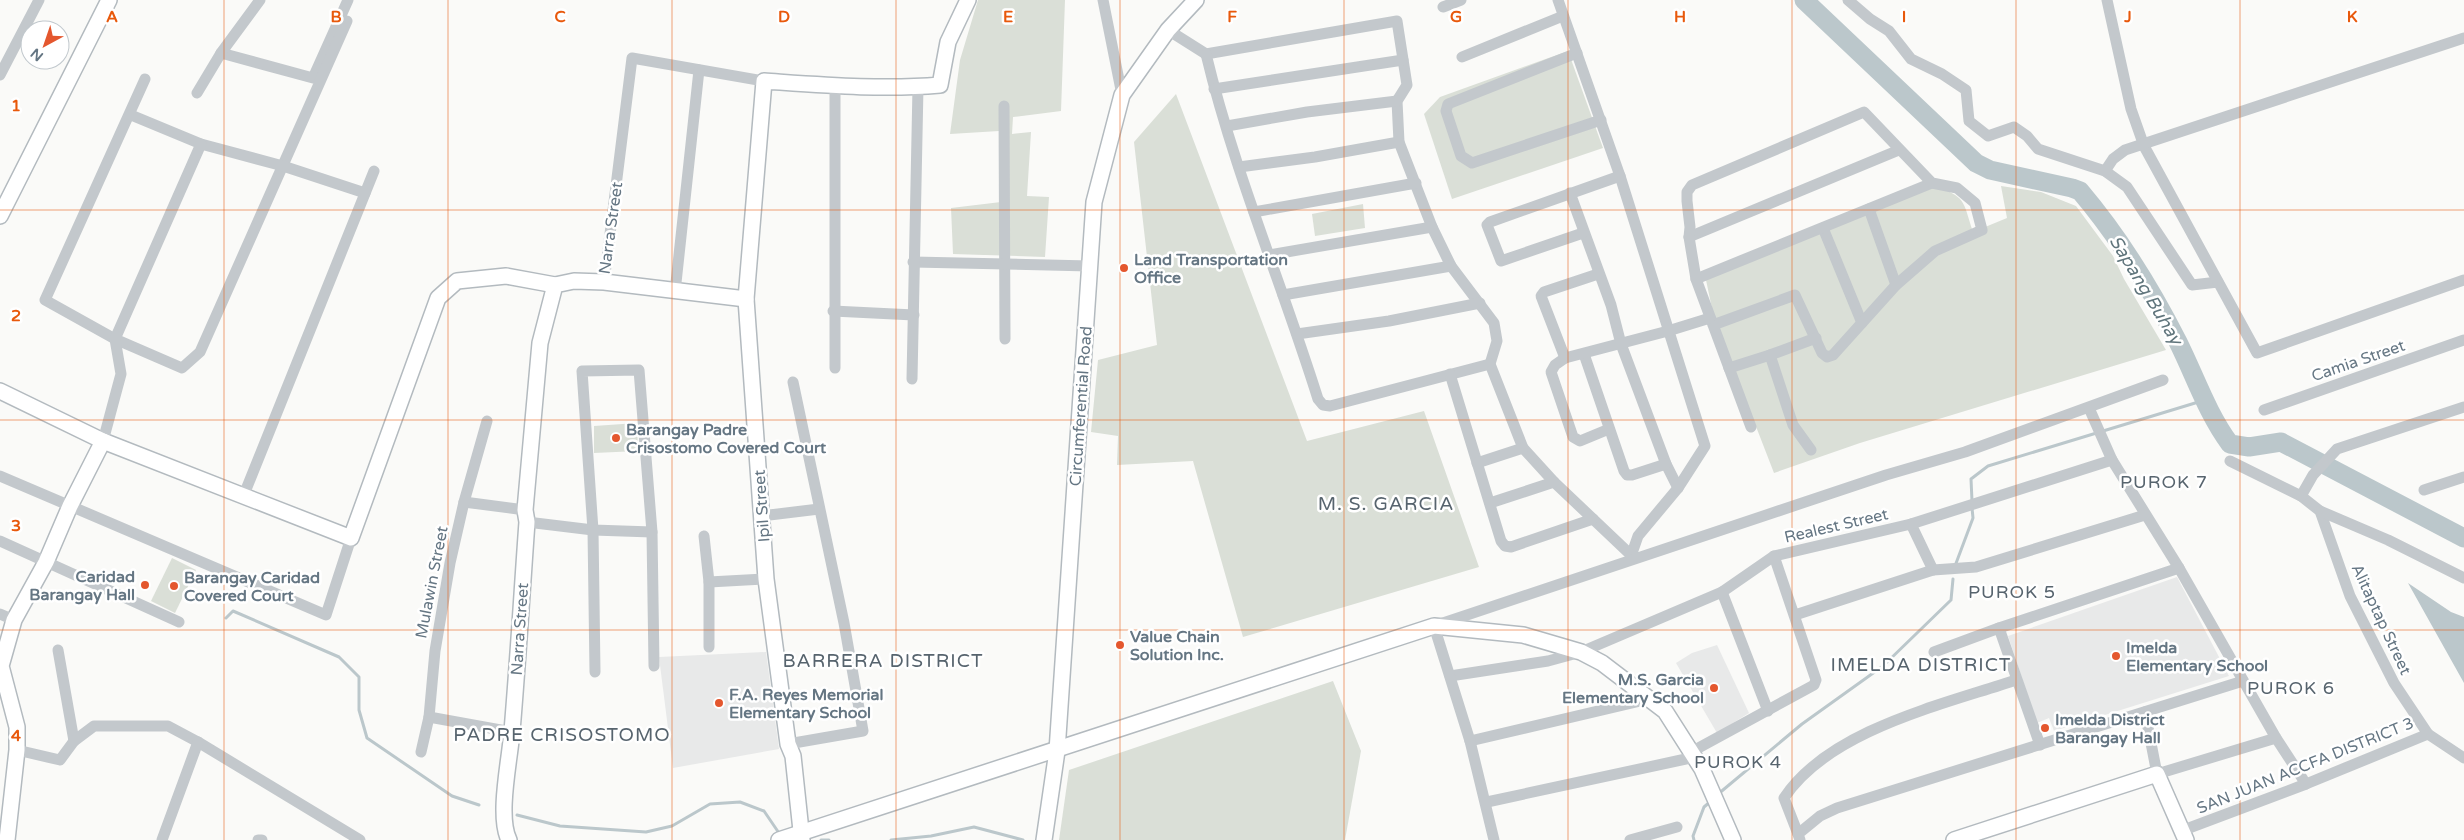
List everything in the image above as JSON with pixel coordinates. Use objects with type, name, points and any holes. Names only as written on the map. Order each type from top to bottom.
[{"type":"street","points":[[0,75],[39,0]]},
{"type":"street","points":[[0,216],[109,0]]},
{"type":"street","points":[[197,93],[221,53],[260,0]]},
{"type":"street","points":[[221,53],[313,78],[348,0]]},
{"type":"street","name":"Narra Street","points":[[510,840],[505,832],[506,789],[512,732],[526,516],[540,342],[555,285],[574,281],[604,282],[632,58],[764,80],[836,86],[918,87],[940,85],[948,42],[968,0]]},
{"type":"street","points":[[1103,0],[1122,95]]},
{"type":"street","name":"Circumferential Road","points":[[1044,840],[1057,750],[1094,202],[1122,95],[1168,30],[1196,0]]},
{"type":"street","points":[[1443,6],[1461,0]]},
{"type":"street","points":[[1558,0],[1620,176],[1705,446],[1678,488],[1638,536],[1631,558]]},
{"type":"street","points":[[1848,0],[1870,19],[1889,31],[1910,59],[1942,74],[1966,90],[1969,121],[1988,136],[2014,127],[2027,136],[2038,149],[2105,171],[2127,187],[2192,285],[2218,282]]},
{"type":"street","points":[[2107,0],[2131,109],[2144,146],[2257,353],[2462,281],[2464,293]]},
{"type":"street","points":[[1462,57],[1563,16]]},
{"type":"street","points":[[1168,30],[1206,54],[1398,21],[1407,85],[1397,101],[1399,142],[1432,227],[1451,266],[1494,323],[1497,341],[1490,364],[1523,448],[1554,482],[1631,558]]},
{"type":"street","points":[[146,79],[45,300],[115,339],[182,368],[200,352],[347,22]]},
{"type":"street","points":[[2105,171],[2113,159],[2125,150],[2144,146],[2464,38]]},
{"type":"street","points":[[1577,53],[1448,104],[1446,111],[1461,156],[1472,163],[1601,120]]},
{"type":"street","points":[[1206,54],[1214,89],[1239,167],[1318,399],[1323,405],[1330,406],[1490,364]]},
{"type":"street","points":[[1214,89],[1404,60]]},
{"type":"street","points":[[675,292],[699,70]]},
{"type":"street","name":"Ipil Street","points":[[764,80],[746,299],[766,579],[788,744],[793,756],[802,836]]},
{"type":"street","points":[[835,368],[833,311],[836,86]]},
{"type":"street","points":[[912,379],[918,87]]},
{"type":"street","points":[[1227,126],[1307,112],[1397,101]]},
{"type":"street","points":[[1004,106],[1005,339]]},
{"type":"street","points":[[1609,429],[1580,441],[1573,437],[1551,372],[1555,365],[1565,358],[1711,321],[1795,295],[1822,353],[1828,356],[1833,355],[1896,284],[1936,251],[1982,230],[1975,204],[1957,188],[1932,183],[1864,112],[1692,185],[1687,192],[1689,237],[1696,280],[1711,321],[1751,427]]},
{"type":"street","points":[[130,115],[202,144],[283,166],[365,193]]},
{"type":"street","points":[[1239,167],[1315,157],[1399,142]]},
{"type":"street","points":[[7,840],[17,750],[17,727],[1,666],[7,617],[46,562],[70,506],[103,441],[121,374],[115,339],[202,144]]},
{"type":"street","points":[[1689,237],[1899,150]]},
{"type":"street","points":[[243,497],[374,171]]},
{"type":"street","points":[[1583,233],[1501,261],[1487,229],[1490,222],[1620,176]]},
{"type":"street","points":[[1254,212],[1416,183]]},
{"type":"street","points":[[1696,280],[1932,183]]},
{"type":"street","points":[[1570,193],[1598,274],[1611,305],[1621,344],[1666,464],[1678,488]]},
{"type":"street","points":[[1869,209],[1896,284]]},
{"type":"street","points":[[1269,255],[1432,227]]},
{"type":"street","points":[[1823,228],[1862,323]]},
{"type":"street","points":[[913,262],[1090,266]]},
{"type":"street","points":[[1283,295],[1451,266]]},
{"type":"street","points":[[1565,358],[1540,296],[1544,292],[1598,274]]},
{"type":"street","points":[[0,476],[326,615],[438,298],[457,281],[506,276],[555,285]]},
{"type":"street","points":[[604,282],[746,299]]},
{"type":"street","points":[[1297,334],[1389,321],[1480,303]]},
{"type":"street","points":[[833,311],[914,314]]},
{"type":"street","points":[[1729,368],[1770,356],[1816,338]]},
{"type":"street","name":"Camia Street","points":[[2264,410],[2464,340]]},
{"type":"street","points":[[1584,354],[1609,429],[1627,475],[1666,464]]},
{"type":"street","points":[[1770,356],[1793,425],[1811,450]]},
{"type":"street","points":[[595,672],[593,530],[582,371],[639,370],[652,532],[654,666]]},
{"type":"street","points":[[1450,374],[1501,541],[1505,546],[1510,547],[1593,519]]},
{"type":"street","points":[[779,840],[802,836],[1434,626],[1631,558],[1707,536],[1886,475],[1965,452],[2163,380]]},
{"type":"street","points":[[788,744],[863,731],[844,623],[819,509],[808,445],[793,382]]},
{"type":"street","points":[[0,391],[103,441],[352,538]]},
{"type":"street","points":[[2301,496],[2313,475],[2329,455],[2337,449],[2464,407]]},
{"type":"street","points":[[2089,408],[2112,460],[2179,568],[2276,738],[2306,784]]},
{"type":"street","name":"Mulawin Street","points":[[421,752],[430,717],[435,651],[450,563],[464,502],[487,421]]},
{"type":"street","points":[[1477,464],[1523,448]]},
{"type":"street","name":"Realest Street","points":[[1450,676],[1548,661],[1580,652],[1722,592],[1774,556],[1911,524],[2112,460]]},
{"type":"street","points":[[2230,461],[2301,496],[2320,511],[2388,540],[2464,578]]},
{"type":"street","points":[[2424,490],[2464,477]]},
{"type":"street","points":[[1490,503],[1554,482]]},
{"type":"street","points":[[464,502],[593,530],[652,532]]},
{"type":"street","points":[[761,516],[819,509]]},
{"type":"street","name":"Alitaptap Street","points":[[2320,511],[2350,596],[2394,684],[2428,734]]},
{"type":"street","points":[[1796,615],[1933,570],[1976,567],[2145,515]]},
{"type":"street","points":[[1911,524],[1933,570]]},
{"type":"street","points":[[704,536],[709,582],[710,647]]},
{"type":"street","points":[[0,541],[179,622]]},
{"type":"street","points":[[1486,802],[1693,754],[1810,689],[1816,680],[1796,615],[1774,556]]},
{"type":"street","points":[[1934,652],[1999,628],[2179,568]]},
{"type":"street","points":[[709,582],[766,579]]},
{"type":"street","points":[[1722,592],[1768,711]]},
{"type":"street","points":[[1434,626],[1523,635],[1580,652],[1602,663],[1666,711],[1693,754],[1733,840]]},
{"type":"street","points":[[1434,626],[1470,741],[1494,840]]},
{"type":"street","points":[[1999,628],[2040,745]]},
{"type":"street","points":[[58,650],[74,741]]},
{"type":"street","points":[[2016,680],[1874,729],[1829,753],[1793,785],[1784,798],[1799,837],[1820,816],[1838,808],[2243,680]]},
{"type":"street","points":[[1470,741],[1649,699]]},
{"type":"street","points":[[2144,712],[2157,774],[2183,836]]},
{"type":"street","points":[[430,717],[512,732]]},
{"type":"street","points":[[17,750],[60,760],[74,741],[94,726],[168,726],[198,742],[360,840]]},
{"type":"street","name":"SAN JUAN ACCFA DISTRICT 3","points":[[2183,836],[2428,734],[2464,758]]},
{"type":"street","points":[[1954,840],[2157,774],[2276,738]]},
{"type":"street","points":[[162,840],[198,742]]},
{"type":"street","points":[[1630,840],[1677,827]]},
{"type":"street","points":[[334,840],[339,828]]},
{"type":"shaded area","points":[[978,0],[1065,0],[1061,111],[1013,117],[1012,134],[1031,132],[1027,196],[1049,197],[1045,257],[953,254],[951,208],[1001,202],[999,131],[950,134],[960,60]]},
{"type":"shaded area","points":[[1568,51],[1603,148],[1452,199],[1424,114],[1440,97]]},
{"type":"shaded area","points":[[1176,94],[1307,441],[1424,411],[1479,567],[1243,637],[1193,461],[1117,465],[1118,436],[1091,432],[1098,360],[1157,345],[1134,142]]},
{"type":"shaded area","points":[[1933,185],[1952,193],[1962,201],[1973,232],[2007,218],[2001,186],[2041,192],[2076,206],[2113,256],[2124,279],[2166,350],[1860,443],[1774,473],[1714,318],[1706,280]]},
{"type":"shaded area","points":[[1363,204],[1365,228],[1315,236],[1312,214]]},
{"type":"shaded area","name":"Barangay Padre Crisostomo Covered Court","points":[[637,423],[638,451],[594,453],[594,426]]},
{"type":"shaded area","name":"Barangay Caridad Covered Court","points":[[172,558],[196,570],[175,613],[151,601]]},
{"type":"shaded area","name":"Imelda Elementary School","points":[[2177,577],[2229,676],[2054,731],[2049,718],[2037,723],[2008,636]]},
{"type":"shaded area","points":[[2408,583],[2451,612],[2464,617],[2464,683]]},
{"type":"shaded area","name":"M.S. Garcia Elementary School","points":[[1717,645],[1749,713],[1717,733],[1676,663],[1692,653]]},
{"type":"shaded area","name":"F.A. Reyes Memorial Elementary School","points":[[766,652],[779,749],[673,768],[659,657]]},
{"type":"shaded area","points":[[1333,681],[1361,751],[1345,840],[1059,840],[1069,770]]},
{"type":"waterway","name":"Sapang Buhay","points":[[1804,0],[1976,163],[1990,170],[2080,191],[2121,245],[2157,303],[2215,420],[2230,444],[2249,447],[2281,442],[2464,538]]},
{"type":"waterway","points":[[1972,501],[1971,479],[1988,466],[2205,400]]},
{"type":"waterway","points":[[1955,566],[1973,518],[1972,508]]},
{"type":"waterway","points":[[1717,795],[1802,724],[1883,666],[1951,600],[1953,579]]},
{"type":"waterway","points":[[226,618],[233,611],[339,657],[359,677],[359,710],[367,738],[452,796],[479,805]]},
{"type":"waterway","points":[[1694,840],[1693,836],[1704,807],[1711,801]]},
{"type":"waterway","points":[[517,815],[560,826],[646,832],[672,826],[710,804],[740,802],[764,811],[781,836]]},
{"type":"waterway","points":[[891,840],[931,836],[974,827],[1023,840]]},
{"type":"waterway","points":[[821,840],[829,840]]},
{"type":"place","name":"Land Transportation Office","points":[[1124,268]]},
{"type":"place","name":"Barangay Padre Crisostomo Covered Court","points":[[616,438]]},
{"type":"place","name":"Caridad Barangay Hall","points":[[145,585]]},
{"type":"place","name":"Barangay Caridad Covered Court","points":[[174,586]]},
{"type":"place","name":"Value Chain Solution Inc.","points":[[1120,645]]},
{"type":"place","name":"Imelda Elementary School","points":[[2116,656]]},
{"type":"place","name":"M.S. Garcia Elementary School","points":[[1714,688]]},
{"type":"place","name":"F.A. Reyes Memorial Elementary School","points":[[719,703]]},
{"type":"place","name":"Imelda District Barangay Hall","points":[[2045,728]]},
{"type":"district","name":"PUROK 7","points":[[2164,482]]},
{"type":"district","name":"M. S. GARCIA","points":[[1386,503]]},
{"type":"district","name":"PUROK 5","points":[[2012,592]]},
{"type":"district","name":"BARRERA DISTRICT","points":[[883,660]]},
{"type":"district","name":"IMELDA DISTRICT","points":[[1921,664]]},
{"type":"district","name":"PUROK 6","points":[[2291,688]]},
{"type":"district","name":"PADRE CRISOSTOMO","points":[[562,734]]},
{"type":"district","name":"PUROK 4","points":[[1738,762]]}]
